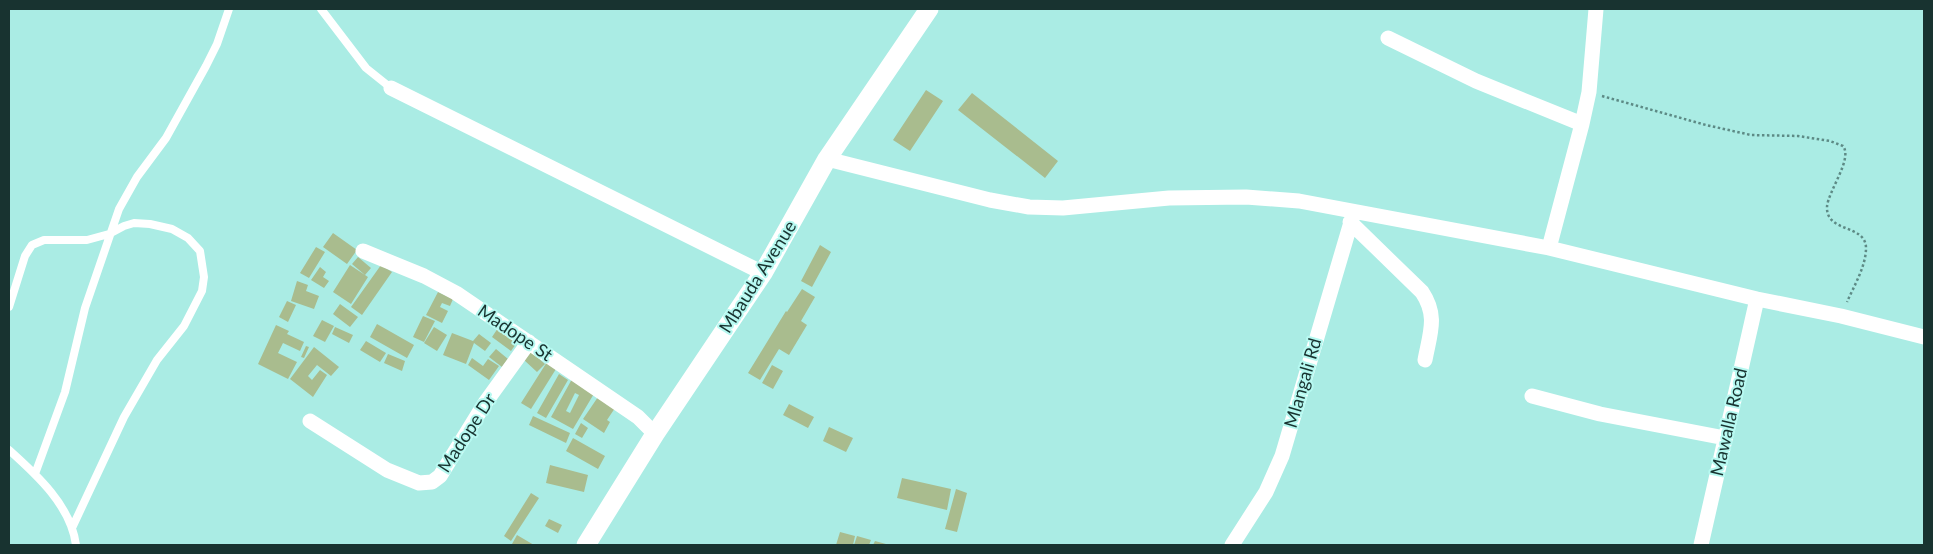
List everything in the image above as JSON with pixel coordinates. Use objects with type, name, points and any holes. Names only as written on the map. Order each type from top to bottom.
[{"type":"street","name":"Mbauda Avenue","points":[[586,545],[655,434],[763,273],[827,159],[929,9]]},
{"type":"street","points":[[1549,248],[1589,92],[1596,9]]},
{"type":"street","points":[[1388,38],[1476,81],[1582,124]]},
{"type":"street","points":[[391,88],[763,273]]},
{"type":"street","points":[[827,159],[990,200],[1029,207],[1062,208],[1169,198],[1246,197],[1299,201],[1352,217],[1549,248],[1757,299],[1841,316],[1924,337]]},
{"type":"street","points":[[1352,217],[1422,292],[1428,302],[1433,319],[1425,360]]},
{"type":"street","name":"Mlangali Rd","points":[[1232,545],[1266,492],[1282,456],[1352,217]]},
{"type":"street","name":"Madope St","points":[[363,251],[440,284],[638,417],[655,434]]},
{"type":"street","name":"Mawalla Road","points":[[1701,545],[1757,299]]},
{"type":"street","name":"Madope Dr","points":[[310,421],[387,470],[419,483],[432,482],[440,476],[485,403],[528,342]]},
{"type":"street","points":[[1532,396],[1600,414],[1725,438]]},
{"type":"lane","points":[[35,474],[65,392],[85,308],[109,234],[127,195],[166,138],[206,66],[217,44],[229,9]]},
{"type":"lane","points":[[321,9],[366,68],[391,88]]},
{"type":"lane","points":[[9,307],[25,256],[32,245],[44,240],[87,240],[109,234],[134,223],[150,224],[172,229],[188,238],[200,251],[204,277],[202,291],[193,311],[184,326],[156,360],[124,417],[72,528]]},
{"type":"lane","points":[[9,450],[43,482],[53,496],[72,528],[76,545]]},
{"type":"path","points":[[1589,92],[1750,136],[1798,136],[1830,141],[1843,146],[1846,152],[1829,200],[1828,215],[1837,225],[1862,236],[1866,250],[1864,260],[1841,316]]},
{"type":"building","points":[[926,90],[943,101],[910,151],[893,140]]},
{"type":"building","points":[[972,93],[1058,161],[1045,178],[958,110]]},
{"type":"building","points":[[333,233],[357,250],[347,264],[323,247]]},
{"type":"building","points":[[820,245],[831,252],[812,287],[801,281]]},
{"type":"building","points":[[316,247],[325,252],[309,278],[300,273]]},
{"type":"building","points":[[358,257],[371,268],[365,275],[352,264]]},
{"type":"building","points":[[350,265],[368,277],[351,304],[333,292]]},
{"type":"building","points":[[381,265],[392,272],[362,315],[351,307]]},
{"type":"building","points":[[320,267],[326,272],[323,277],[329,281],[324,288],[311,280]]},
{"type":"building","points":[[297,281],[308,285],[306,291],[319,296],[314,309],[291,301]]},
{"type":"building","points":[[802,289],[815,297],[801,321],[807,325],[789,355],[779,349],[760,380],[748,373],[786,311]]},
{"type":"building","points":[[438,292],[453,299],[450,306],[442,303],[440,307],[448,311],[442,323],[426,315]]},
{"type":"building","points":[[287,301],[296,305],[288,322],[279,317]]},
{"type":"building","points":[[340,304],[358,317],[350,327],[333,314]]},
{"type":"building","points":[[423,316],[435,321],[424,342],[413,337]]},
{"type":"building","points":[[322,320],[334,326],[325,342],[313,336]]},
{"type":"building","points":[[377,324],[414,345],[407,358],[370,337]]},
{"type":"building","points":[[276,325],[289,331],[287,334],[304,342],[300,351],[283,343],[278,353],[297,362],[288,379],[258,364]]},
{"type":"building","points":[[335,327],[353,335],[349,343],[332,334]]},
{"type":"building","points":[[434,327],[447,335],[437,351],[424,343]]},
{"type":"building","points":[[498,328],[518,341],[511,351],[492,337]]},
{"type":"building","points":[[452,333],[473,341],[479,334],[491,343],[485,351],[474,343],[466,364],[443,355]]},
{"type":"building","points":[[366,341],[386,353],[380,362],[360,350]]},
{"type":"building","points":[[306,346],[309,347],[304,358],[301,357]]},
{"type":"building","points":[[314,347],[339,367],[331,376],[317,365],[308,376],[312,380],[320,370],[327,375],[313,397],[290,379]]},
{"type":"building","points":[[496,349],[508,359],[502,367],[489,357]]},
{"type":"building","points":[[531,352],[545,364],[537,372],[524,360]]},
{"type":"building","points":[[388,354],[405,361],[402,371],[384,363]]},
{"type":"building","points":[[472,358],[483,366],[488,359],[499,366],[489,380],[468,365]]},
{"type":"building","points":[[547,362],[556,369],[531,409],[521,403]]},
{"type":"building","points":[[772,365],[783,371],[773,389],[762,383]]},
{"type":"building","points":[[559,374],[568,380],[546,418],[537,413]]},
{"type":"building","points":[[572,379],[595,392],[573,429],[551,417]],"holes":[[[575,393],[579,395],[570,413],[566,411]]]},
{"type":"building","points":[[598,397],[615,408],[607,420],[610,422],[604,433],[583,419]]},
{"type":"building","points":[[789,404],[814,417],[808,428],[783,415]]},
{"type":"building","points":[[533,416],[570,433],[566,443],[529,425]]},
{"type":"building","points":[[581,423],[588,428],[582,438],[575,434]]},
{"type":"building","points":[[829,427],[853,438],[846,452],[823,441]]},
{"type":"building","points":[[573,438],[605,456],[598,469],[566,451]]},
{"type":"building","points":[[550,465],[588,475],[584,492],[546,483]]},
{"type":"building","points":[[902,478],[951,489],[947,510],[897,498]]},
{"type":"building","points":[[956,489],[967,493],[957,532],[945,529]]},
{"type":"building","points":[[531,493],[539,498],[511,541],[504,536]]},
{"type":"building","points":[[549,519],[562,525],[558,533],[545,526]]},
{"type":"building","points":[[840,532],[855,536],[853,545],[836,545]]},
{"type":"building","points":[[517,535],[534,545],[512,544]]},
{"type":"building","points":[[857,536],[871,540],[869,545],[854,545]]},
{"type":"building","points":[[875,541],[886,544],[886,545],[873,545]]}]
